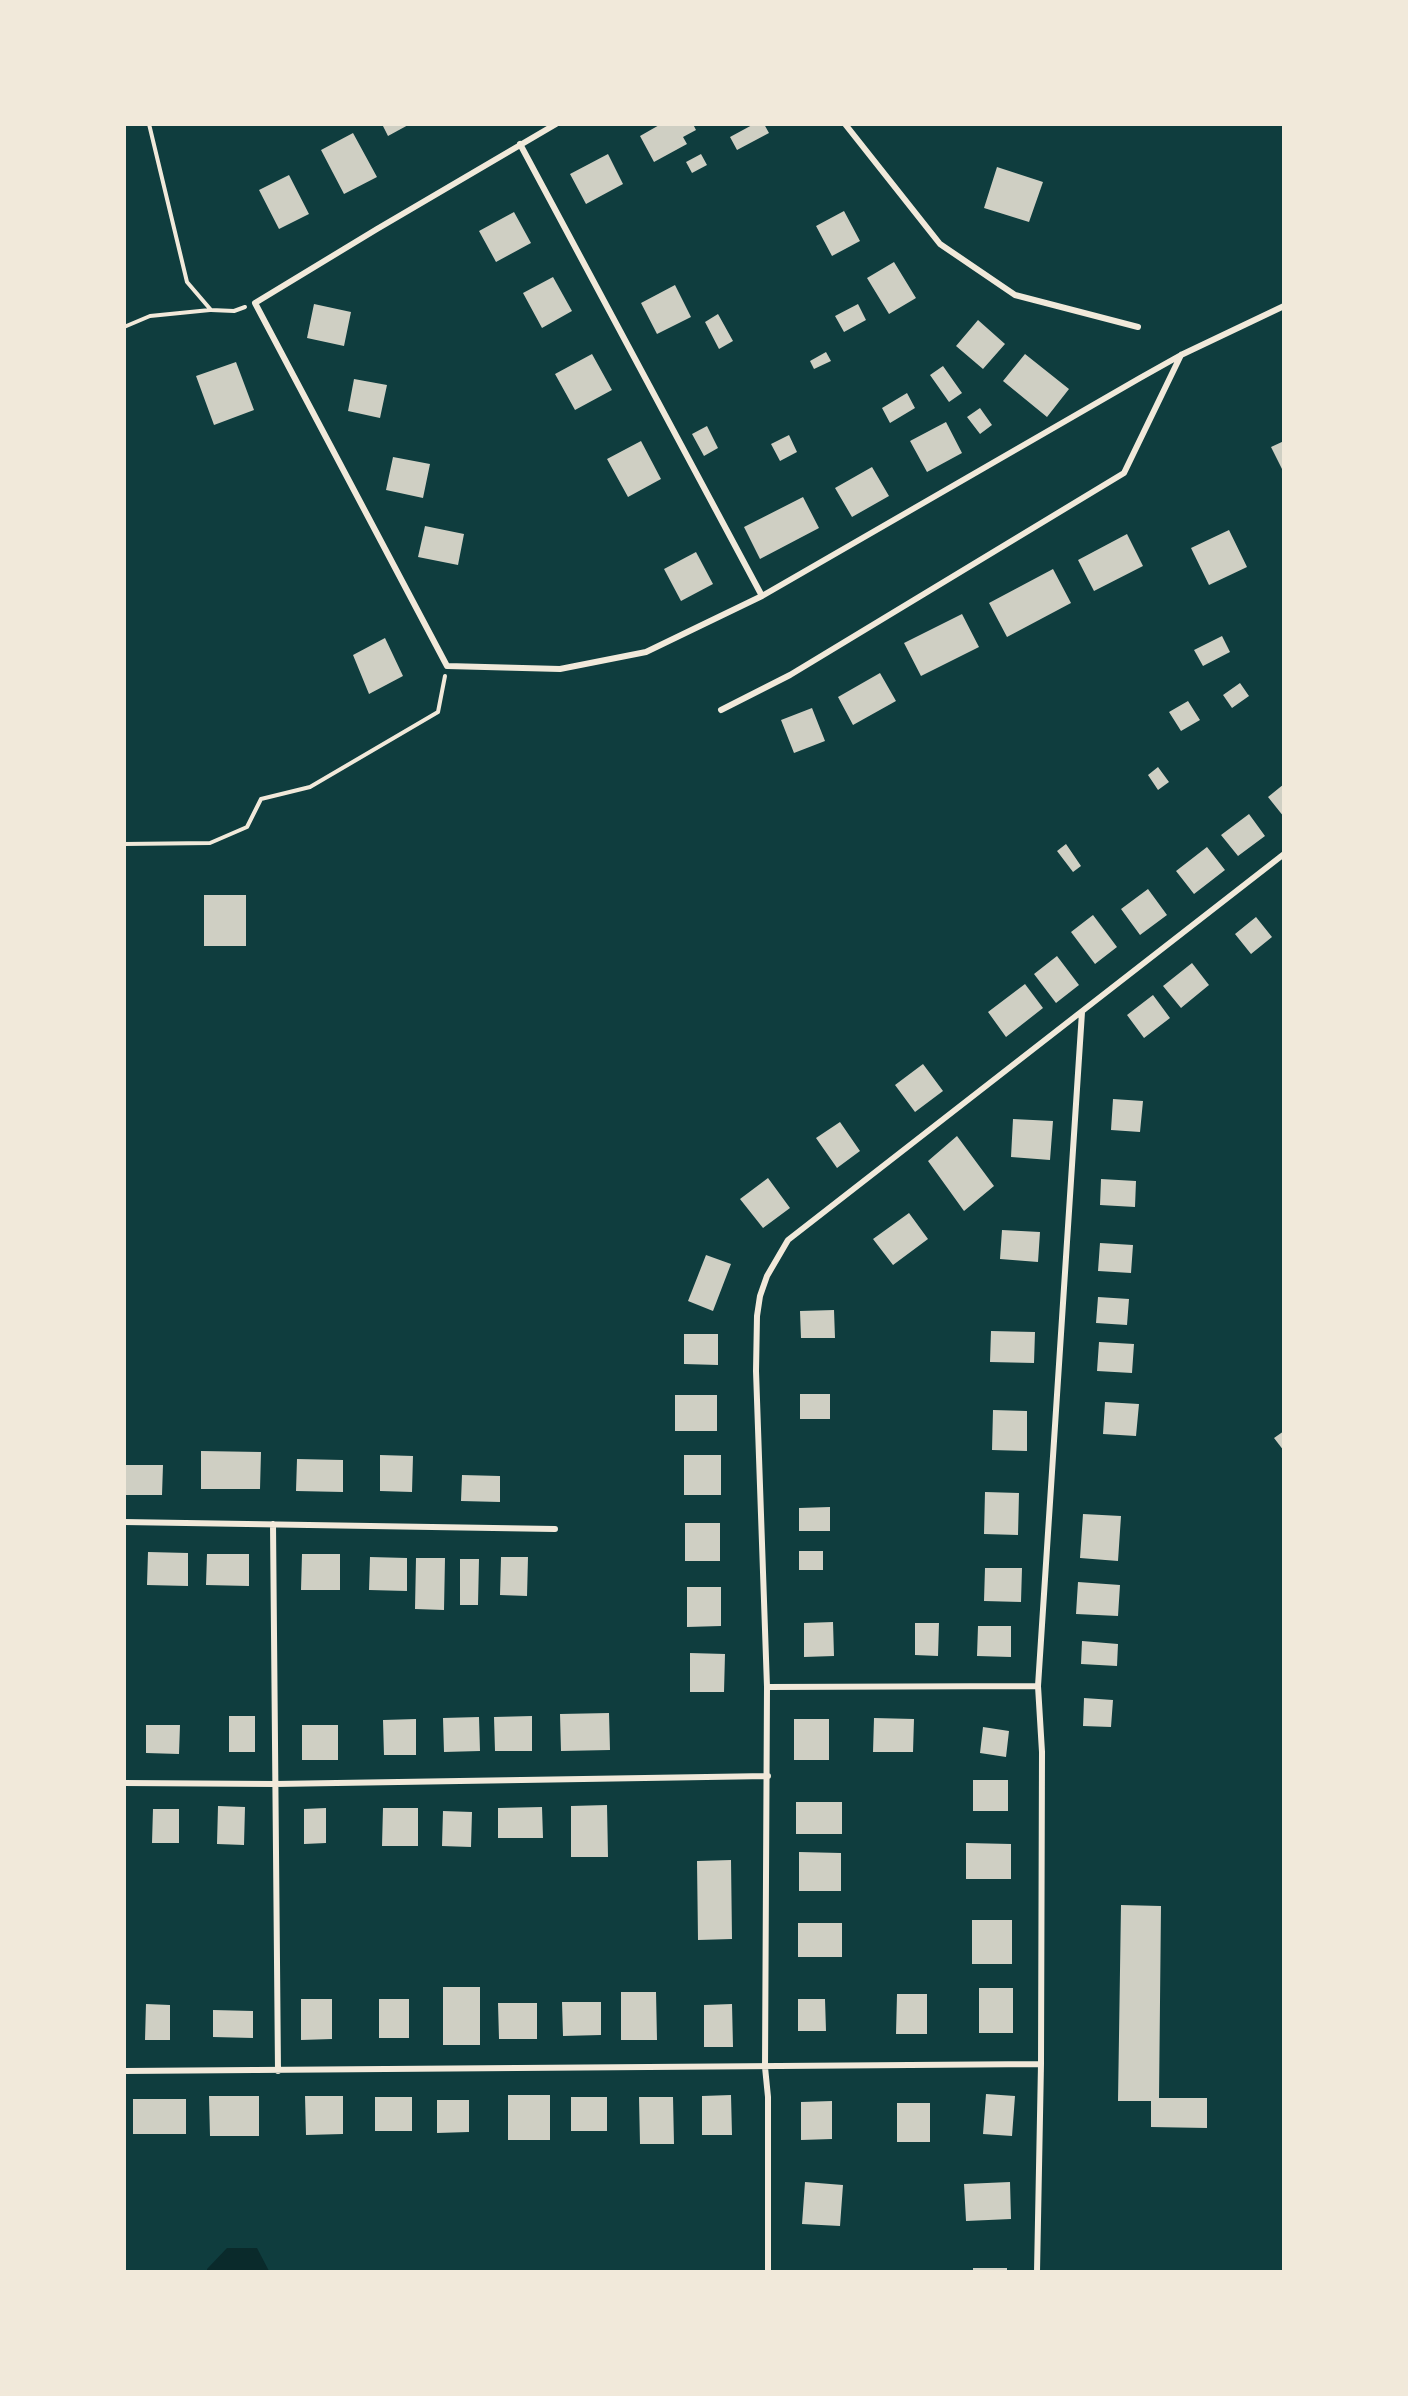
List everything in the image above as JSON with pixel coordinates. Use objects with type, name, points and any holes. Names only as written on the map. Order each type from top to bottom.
[{"type":"street","points":[[556,124],[255,303],[447,666],[560,669],[646,652],[762,596],[1181,355],[1284,306]]},
{"type":"street","points":[[845,124],[940,244],[1016,295],[1138,327]]},
{"type":"street","points":[[520,144],[762,596]]},
{"type":"street","points":[[721,710],[790,675],[1124,473],[1181,355]]},
{"type":"street","points":[[768,2271],[768,2097],[765,2067],[767,1687],[756,1371],[760,1296],[767,1276],[788,1240],[1284,854]]},
{"type":"street","points":[[1036,2271],[1041,2064],[1042,1752],[1038,1686],[1082,1012]]},
{"type":"street","points":[[124,1522],[555,1529]]},
{"type":"street","points":[[273,1524],[278,2071]]},
{"type":"street","points":[[767,1687],[1038,1686]]},
{"type":"street","points":[[124,1783],[275,1784],[768,1776]]},
{"type":"street","points":[[124,2071],[1041,2064]]},
{"type":"path","points":[[149,124],[188,282],[211,310]]},
{"type":"path","points":[[124,327],[150,316],[234,310],[255,303]]},
{"type":"path","points":[[124,844],[210,843],[247,827],[261,799],[310,786],[438,712],[447,666]]},
{"type":"water","points":[[227,2248],[257,2248],[269,2271],[207,2271]]},
{"type":"building","points":[[382,124],[410,124],[388,136]]},
{"type":"building","points":[[661,124],[693,124],[696,130],[683,137],[687,144],[654,162],[640,136]]},
{"type":"building","points":[[754,124],[764,124],[769,133],[737,150],[730,137]]},
{"type":"building","points":[[353,133],[377,177],[344,194],[321,150]]},
{"type":"building","points":[[608,154],[623,184],[586,204],[570,174]]},
{"type":"building","points":[[701,154],[707,165],[692,173],[686,162]]},
{"type":"building","points":[[997,167],[1043,182],[1029,222],[984,208]]},
{"type":"building","points":[[289,175],[309,214],[279,229],[259,190]]},
{"type":"building","points":[[844,211],[860,241],[832,256],[816,226]]},
{"type":"building","points":[[514,212],[531,243],[496,262],[479,231]]},
{"type":"building","points":[[894,262],[916,298],[889,314],[867,278]]},
{"type":"building","points":[[553,277],[572,311],[542,328],[523,293]]},
{"type":"building","points":[[675,285],[691,317],[657,334],[641,303]]},
{"type":"building","points":[[314,304],[351,312],[344,346],[307,338]]},
{"type":"building","points":[[858,304],[866,320],[844,332],[835,316]]},
{"type":"building","points":[[718,314],[733,341],[719,349],[705,322]]},
{"type":"building","points":[[978,320],[1005,344],[983,369],[956,346]]},
{"type":"building","points":[[826,352],[831,361],[814,369],[810,361]]},
{"type":"building","points":[[592,354],[612,390],[575,410],[555,374]]},
{"type":"building","points":[[1025,354],[1069,389],[1047,417],[1003,381]]},
{"type":"building","points":[[236,362],[254,410],[214,425],[196,376]]},
{"type":"building","points":[[943,366],[962,393],[949,402],[930,375]]},
{"type":"building","points":[[354,379],[387,385],[380,418],[348,411]]},
{"type":"building","points":[[907,393],[915,408],[890,423],[882,408]]},
{"type":"building","points":[[980,408],[992,425],[980,434],[967,417]]},
{"type":"building","points":[[946,422],[962,453],[927,472],[910,441]]},
{"type":"building","points":[[707,426],[718,448],[704,456],[692,434]]},
{"type":"building","points":[[789,435],[797,452],[780,461],[771,444]]},
{"type":"building","points":[[641,441],[661,479],[628,497],[607,459]]},
{"type":"building","points":[[1284,441],[1284,473],[1271,447]]},
{"type":"building","points":[[393,457],[430,464],[423,498],[386,490]]},
{"type":"building","points":[[872,467],[889,496],[852,517],[835,488]]},
{"type":"building","points":[[803,497],[819,528],[760,559],[744,527]]},
{"type":"building","points":[[425,526],[464,534],[458,565],[418,557]]},
{"type":"building","points":[[1229,530],[1247,567],[1209,585],[1191,548]]},
{"type":"building","points":[[1127,534],[1143,566],[1094,591],[1078,560]]},
{"type":"building","points":[[696,552],[713,584],[681,601],[664,569]]},
{"type":"building","points":[[1053,569],[1071,603],[1007,637],[989,603]]},
{"type":"building","points":[[962,614],[979,647],[921,676],[904,643]]},
{"type":"building","points":[[1222,636],[1230,652],[1203,666],[1194,650]]},
{"type":"building","points":[[385,638],[403,676],[369,694],[353,655]]},
{"type":"building","points":[[880,673],[896,701],[853,725],[838,697]]},
{"type":"building","points":[[1240,683],[1249,696],[1232,708],[1223,695]]},
{"type":"building","points":[[1188,701],[1200,720],[1181,731],[1169,712]]},
{"type":"building","points":[[812,708],[825,741],[794,753],[781,720]]},
{"type":"building","points":[[1158,767],[1169,782],[1158,790],[1148,775]]},
{"type":"building","points":[[1284,784],[1284,817],[1268,797]]},
{"type":"building","points":[[1249,814],[1265,836],[1238,856],[1221,835]]},
{"type":"building","points":[[1066,844],[1081,866],[1073,872],[1057,851]]},
{"type":"building","points":[[1207,847],[1225,870],[1194,894],[1176,871]]},
{"type":"building","points":[[1148,889],[1167,915],[1140,935],[1121,909]]},
{"type":"building","points":[[204,895],[246,895],[246,946],[204,946]]},
{"type":"building","points":[[1093,915],[1117,947],[1095,964],[1071,932]]},
{"type":"building","points":[[1256,917],[1272,937],[1251,954],[1235,934]]},
{"type":"building","points":[[1057,956],[1079,985],[1056,1003],[1034,974]]},
{"type":"building","points":[[1192,963],[1209,985],[1181,1008],[1163,986]]},
{"type":"building","points":[[1025,984],[1043,1008],[1006,1037],[988,1012]]},
{"type":"building","points":[[1153,995],[1170,1018],[1144,1038],[1127,1015]]},
{"type":"building","points":[[923,1064],[943,1091],[915,1112],[895,1085]]},
{"type":"building","points":[[1113,1099],[1143,1101],[1140,1132],[1111,1130]]},
{"type":"building","points":[[1013,1119],[1053,1121],[1050,1160],[1011,1157]]},
{"type":"building","points":[[840,1122],[860,1151],[837,1168],[816,1138]]},
{"type":"building","points":[[957,1136],[994,1186],[964,1211],[928,1161]]},
{"type":"building","points":[[768,1178],[790,1208],[763,1228],[740,1199]]},
{"type":"building","points":[[1101,1179],[1136,1181],[1135,1207],[1100,1205]]},
{"type":"building","points":[[909,1213],[928,1239],[893,1265],[873,1239]]},
{"type":"building","points":[[1002,1230],[1040,1232],[1038,1262],[1000,1259]]},
{"type":"building","points":[[1100,1243],[1133,1245],[1131,1273],[1098,1271]]},
{"type":"building","points":[[706,1255],[731,1264],[713,1311],[688,1301]]},
{"type":"building","points":[[1098,1297],[1129,1299],[1127,1325],[1096,1323]]},
{"type":"building","points":[[834,1310],[835,1338],[801,1338],[800,1311]]},
{"type":"building","points":[[991,1331],[1035,1332],[1034,1363],[990,1362]]},
{"type":"building","points":[[684,1334],[718,1334],[718,1365],[684,1364]]},
{"type":"building","points":[[1099,1342],[1134,1344],[1132,1373],[1097,1371]]},
{"type":"building","points":[[800,1394],[830,1394],[830,1419],[800,1419]]},
{"type":"building","points":[[675,1395],[717,1395],[717,1431],[675,1431]]},
{"type":"building","points":[[1105,1402],[1139,1404],[1136,1436],[1103,1434]]},
{"type":"building","points":[[993,1410],[1027,1411],[1027,1451],[992,1450]]},
{"type":"building","points":[[1284,1431],[1284,1451],[1274,1438]]},
{"type":"building","points":[[201,1451],[261,1452],[260,1489],[201,1489]]},
{"type":"building","points":[[380,1455],[413,1456],[412,1492],[380,1491]]},
{"type":"building","points":[[684,1455],[721,1455],[721,1495],[684,1495]]},
{"type":"building","points":[[297,1459],[343,1460],[343,1492],[296,1491]]},
{"type":"building","points":[[124,1465],[163,1465],[162,1495],[124,1495]]},
{"type":"building","points":[[462,1475],[500,1476],[500,1502],[461,1501]]},
{"type":"building","points":[[985,1492],[1019,1493],[1018,1535],[984,1534]]},
{"type":"building","points":[[830,1507],[830,1531],[799,1531],[799,1508]]},
{"type":"building","points":[[1083,1514],[1121,1516],[1118,1561],[1080,1558]]},
{"type":"building","points":[[685,1523],[720,1523],[720,1561],[685,1561]]},
{"type":"building","points":[[799,1551],[823,1551],[823,1570],[799,1570]]},
{"type":"building","points":[[148,1552],[188,1553],[188,1586],[147,1585]]},
{"type":"building","points":[[207,1554],[249,1554],[249,1586],[206,1585]]},
{"type":"building","points":[[302,1554],[340,1554],[340,1590],[301,1590]]},
{"type":"building","points":[[370,1557],[407,1558],[407,1591],[369,1590]]},
{"type":"building","points":[[501,1557],[528,1557],[527,1596],[500,1595]]},
{"type":"building","points":[[416,1558],[445,1558],[444,1610],[415,1609]]},
{"type":"building","points":[[460,1559],[479,1559],[478,1605],[460,1605]]},
{"type":"building","points":[[985,1568],[1022,1568],[1021,1602],[984,1601]]},
{"type":"building","points":[[1078,1582],[1120,1585],[1118,1616],[1076,1614]]},
{"type":"building","points":[[687,1587],[721,1587],[721,1626],[687,1627]]},
{"type":"building","points":[[833,1622],[834,1656],[804,1657],[804,1623]]},
{"type":"building","points":[[915,1623],[939,1623],[938,1656],[915,1655]]},
{"type":"building","points":[[978,1626],[1011,1626],[1011,1657],[977,1656]]},
{"type":"building","points":[[1082,1641],[1118,1644],[1117,1666],[1081,1664]]},
{"type":"building","points":[[690,1653],[725,1654],[724,1692],[690,1692]]},
{"type":"building","points":[[1084,1698],[1113,1700],[1111,1727],[1083,1726]]},
{"type":"building","points":[[609,1713],[610,1750],[561,1751],[560,1714]]},
{"type":"building","points":[[229,1716],[255,1716],[255,1752],[229,1752]]},
{"type":"building","points":[[532,1716],[532,1751],[495,1751],[494,1717]]},
{"type":"building","points":[[479,1717],[480,1751],[444,1752],[443,1718]]},
{"type":"building","points":[[874,1718],[914,1719],[913,1752],[873,1752]]},
{"type":"building","points":[[416,1719],[416,1755],[384,1755],[383,1720]]},
{"type":"building","points":[[794,1719],[829,1719],[829,1760],[794,1760]]},
{"type":"building","points":[[146,1725],[180,1725],[179,1754],[146,1753]]},
{"type":"building","points":[[302,1725],[338,1725],[338,1760],[302,1760]]},
{"type":"building","points":[[983,1727],[1009,1731],[1006,1757],[980,1753]]},
{"type":"building","points":[[973,1780],[1008,1780],[1008,1811],[973,1811]]},
{"type":"building","points":[[796,1802],[842,1802],[842,1834],[796,1834]]},
{"type":"building","points":[[607,1805],[608,1857],[571,1857],[571,1806]]},
{"type":"building","points":[[218,1806],[245,1807],[244,1845],[217,1844]]},
{"type":"building","points":[[542,1807],[543,1838],[498,1838],[498,1808]]},
{"type":"building","points":[[326,1808],[326,1843],[304,1844],[304,1809]]},
{"type":"building","points":[[383,1808],[418,1808],[418,1846],[382,1846]]},
{"type":"building","points":[[153,1809],[179,1809],[179,1843],[152,1843]]},
{"type":"building","points":[[443,1811],[472,1812],[471,1847],[442,1846]]},
{"type":"building","points":[[966,1843],[1011,1844],[1011,1879],[966,1879]]},
{"type":"building","points":[[799,1852],[841,1853],[841,1891],[799,1891]]},
{"type":"building","points":[[731,1860],[732,1939],[698,1940],[697,1861]]},
{"type":"building","points":[[1121,1905],[1161,1906],[1159,2098],[1207,2098],[1207,2128],[1151,2127],[1151,2101],[1118,2101]]},
{"type":"building","points":[[972,1920],[1012,1920],[1012,1964],[972,1964]]},
{"type":"building","points":[[798,1923],[842,1923],[842,1957],[798,1957]]},
{"type":"building","points":[[443,1987],[480,1987],[480,2045],[443,2045]]},
{"type":"building","points":[[979,1988],[1013,1988],[1013,2033],[979,2033]]},
{"type":"building","points":[[621,1992],[656,1992],[657,2040],[621,2040]]},
{"type":"building","points":[[897,1994],[927,1994],[927,2034],[896,2034]]},
{"type":"building","points":[[301,1999],[332,1999],[332,2039],[301,2040]]},
{"type":"building","points":[[379,1999],[409,1999],[409,2038],[379,2038]]},
{"type":"building","points":[[798,1999],[825,1999],[826,2031],[798,2031]]},
{"type":"building","points":[[562,2002],[601,2002],[601,2035],[563,2036]]},
{"type":"building","points":[[498,2003],[537,2003],[537,2039],[499,2039]]},
{"type":"building","points":[[146,2004],[170,2005],[170,2040],[145,2040]]},
{"type":"building","points":[[732,2004],[733,2047],[704,2047],[704,2005]]},
{"type":"building","points":[[213,2010],[253,2011],[253,2038],[213,2037]]},
{"type":"building","points":[[986,2094],[1015,2096],[1012,2136],[983,2134]]},
{"type":"building","points":[[508,2095],[550,2095],[550,2140],[508,2140]]},
{"type":"building","points":[[731,2095],[732,2135],[702,2135],[702,2096]]},
{"type":"building","points":[[209,2096],[259,2096],[259,2136],[210,2136]]},
{"type":"building","points":[[305,2096],[343,2096],[343,2134],[306,2135]]},
{"type":"building","points":[[375,2097],[412,2097],[412,2131],[375,2131]]},
{"type":"building","points":[[571,2097],[607,2097],[607,2131],[571,2131]]},
{"type":"building","points":[[639,2097],[673,2097],[674,2144],[640,2144]]},
{"type":"building","points":[[133,2099],[186,2099],[186,2134],[133,2134]]},
{"type":"building","points":[[437,2100],[469,2100],[469,2132],[437,2133]]},
{"type":"building","points":[[832,2101],[832,2139],[801,2140],[801,2102]]},
{"type":"building","points":[[897,2103],[930,2103],[930,2142],[897,2142]]},
{"type":"building","points":[[805,2182],[843,2185],[840,2226],[802,2224]]},
{"type":"building","points":[[1010,2182],[1011,2219],[966,2221],[964,2184]]},
{"type":"building","points":[[973,2268],[1007,2268],[1007,2272],[973,2272]]}]
